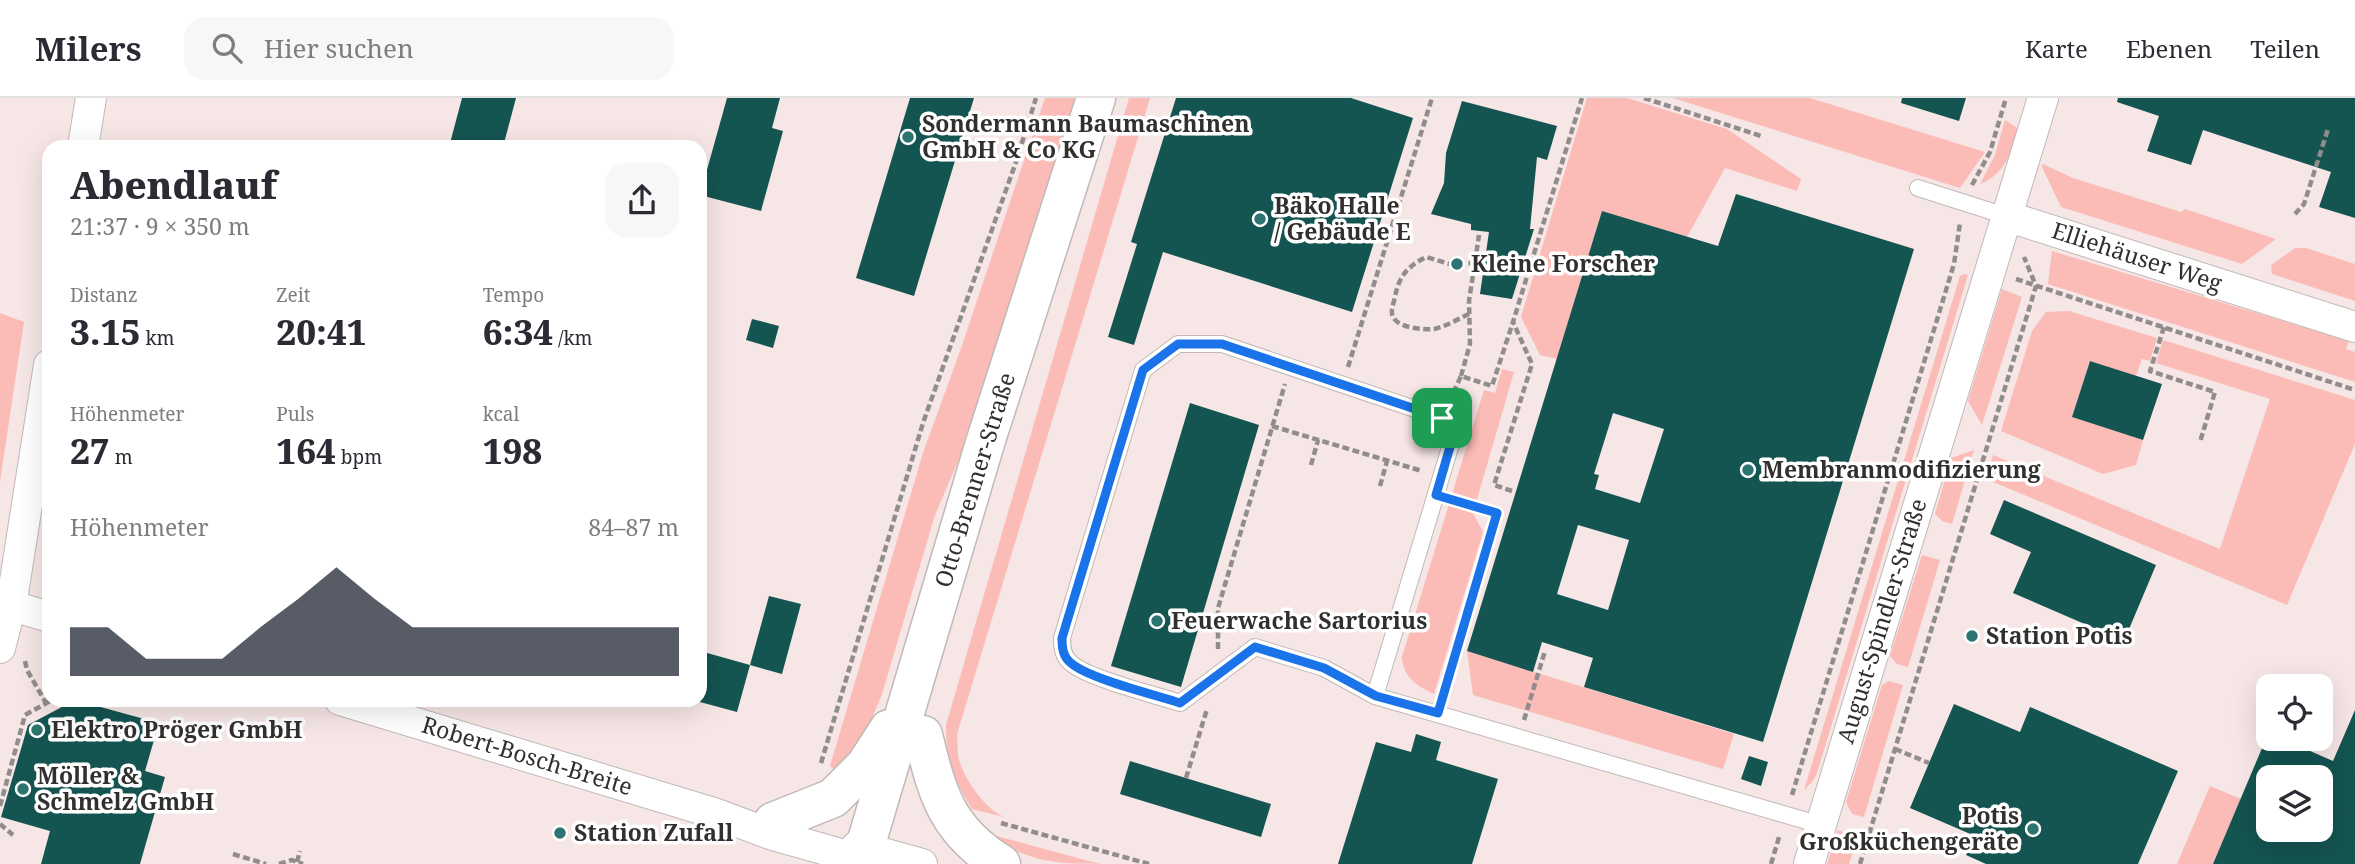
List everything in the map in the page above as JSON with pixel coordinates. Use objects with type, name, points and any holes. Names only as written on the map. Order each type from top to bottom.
[{"type":"main road","name":"Otto-Brenner-Straße","points":[[880,860],[912,691],[985,443],[1096,98]]},
{"type":"main road","name":"Otto-Brenner-Straße","points":[[880,860],[923,735],[1113,98]]},
{"type":"main road","points":[[773,822],[833,798],[865,766],[912,691]]},
{"type":"main road","points":[[923,735],[934,781],[951,819],[966,836],[1001,864]]},
{"type":"street","points":[[84,140],[91,98]]},
{"type":"street","name":"August-Spindler-Straße","points":[[1809,864],[2043,98]]},
{"type":"street","name":"Elliehäuser Weg","points":[[2006,215],[2355,327]]},
{"type":"street","points":[[0,648],[5,604],[42,403]]},
{"type":"street","points":[[5,604],[42,615]]},
{"type":"street","name":"Robert-Bosch-Breite","points":[[363,707],[714,813],[773,835],[880,860]]},
{"type":"street","name":"Robert-Bosch-Breite","points":[[714,813],[773,822],[880,860]]},
{"type":"lane","name":"Elliehäuser Weg","points":[[1918,188],[2006,215]]},
{"type":"lane","points":[[1376,696],[1452,440],[1442,418],[1222,344],[1178,344],[1143,370],[1062,638],[1065,657],[1077,668],[1180,703],[1255,647],[1324,668],[1376,696],[1821,825]]},
{"type":"path","points":[[833,798],[819,772],[923,423],[1016,162],[1036,98]]},
{"type":"path","points":[[1343,384],[1432,98]]},
{"type":"path","points":[[1461,376],[1492,386],[1582,98]]},
{"type":"path","points":[[1644,98],[1761,136]]},
{"type":"path","points":[[1771,864],[1954,264],[1959,225],[1974,181],[1990,152],[2006,98]]},
{"type":"path","points":[[2295,214],[2304,204],[2328,129]]},
{"type":"path","points":[[1860,864],[2036,286],[2006,215]]},
{"type":"path","points":[[1442,418],[1461,376],[1471,344],[1469,314],[1479,235]]},
{"type":"path","points":[[1469,314],[1434,329],[1420,329],[1399,323],[1391,313],[1398,282],[1410,265],[1426,257],[1450,264],[1475,263]]},
{"type":"path","points":[[1954,264],[1989,270],[2355,390]]},
{"type":"path","points":[[1512,491],[1494,485],[1532,364],[1513,321]]},
{"type":"path","points":[[2164,327],[2150,372],[2215,391],[2200,442]]},
{"type":"path","points":[[1186,778],[1218,675],[1218,608],[1290,367]]},
{"type":"path","points":[[1272,426],[1441,477]]},
{"type":"path","points":[[1311,465],[1318,440]]},
{"type":"path","points":[[1380,486],[1387,461]]},
{"type":"path","points":[[1436,495],[1497,513],[1438,713]]},
{"type":"path","points":[[1519,737],[1545,651]]},
{"type":"path","points":[[0,806],[25,715],[42,706]]},
{"type":"path","points":[[1895,749],[1929,763]]},
{"type":"path","points":[[951,819],[968,814],[1149,864]]},
{"type":"path","points":[[0,824],[13,835]]},
{"type":"path","points":[[279,864],[292,860],[300,863],[300,851]]},
{"type":"path","points":[[233,854],[266,864]]},
{"type":"shaded area","points":[[0,98],[2355,98],[2355,864],[0,864]]},
{"type":"shaded area","points":[[1045,98],[1083,98],[968,438],[935,515],[882,694],[864,737],[838,773],[830,766],[923,453]]},
{"type":"shaded area","points":[[1129,98],[1150,98],[957,734],[958,756],[969,783],[989,807],[1004,817],[972,809],[952,769],[947,748],[946,725]]},
{"type":"shaded area","points":[[1587,98],[1627,98],[1727,129],[1801,179],[1797,191],[1725,168],[1687,237],[1602,211],[1557,359],[1540,355],[1521,317]]},
{"type":"shaded area","points":[[1673,98],[1810,98],[1985,152],[1960,188]]},
{"type":"shaded area","points":[[2005,120],[2019,129],[2013,147],[1996,175],[1980,184],[1995,155]]},
{"type":"shaded area","points":[[2043,164],[2073,178],[2181,212],[2185,209],[2276,239],[2242,264],[2061,207]]},
{"type":"shaded area","points":[[2295,248],[2306,248],[2355,264],[2355,301],[2272,274],[2271,265]]},
{"type":"shaded area","points":[[2052,251],[2349,341],[2346,349],[2355,352],[2355,382],[2048,284]]},
{"type":"shaded area","points":[[1968,275],[1817,773],[1804,790],[1960,276]]},
{"type":"shaded area","points":[[2002,289],[2022,297],[1982,425],[1968,401]]},
{"type":"shaded area","points":[[2069,311],[2157,338],[2150,361],[2142,359],[2136,376],[2090,361],[2072,417],[2143,440],[2136,465],[2103,474],[2001,431],[2032,331],[2046,312]]},
{"type":"shaded area","points":[[0,313],[24,322],[0,481]]},
{"type":"shaded area","points":[[2163,340],[2355,400],[2355,444],[2287,605],[1986,479],[1993,455],[2220,549],[2270,399],[2156,363]]},
{"type":"shaded area","points":[[1502,369],[1514,372],[1473,513],[1483,532],[1434,694],[1412,680],[1405,670],[1402,657],[1484,390],[1495,393]]},
{"type":"shaded area","points":[[1974,450],[1952,524],[1942,521],[1935,514],[1951,458]]},
{"type":"shaded area","points":[[1922,555],[1940,560],[1908,667],[1897,664],[1890,656]]},
{"type":"shaded area","points":[[1467,651],[1734,734],[1723,769],[1473,695]]},
{"type":"shaded area","points":[[1889,681],[1903,685],[1864,817],[1852,814],[1846,802],[1882,685]]},
{"type":"shaded area","points":[[2210,786],[2241,799],[2213,864],[2177,864]]},
{"type":"shaded area","points":[[1838,830],[1858,837],[1849,864],[1827,864]]},
{"type":"shaded area","points":[[989,834],[1100,864],[1042,860],[1016,850]]},
{"type":"building","points":[[462,98],[516,98],[505,140],[451,140]]},
{"type":"building","points":[[727,98],[780,98],[772,128],[783,131],[761,211],[707,197],[707,170]]},
{"type":"building","points":[[910,98],[974,98],[914,296],[856,278]]},
{"type":"building","name":"Bäko Halle / Gebäude E","points":[[1176,98],[1351,98],[1413,118],[1352,312],[1163,252],[1134,345],[1108,337],[1137,244],[1131,242]]},
{"type":"building","points":[[1902,98],[1966,98],[1959,121],[1901,103]]},
{"type":"building","points":[[2118,98],[2355,98],[2355,218],[2319,207],[2331,172],[2203,130],[2191,165],[2147,151],[2159,116],[2117,102]]},
{"type":"building","points":[[1462,101],[1557,126],[1547,160],[1537,157],[1530,229],[1534,229],[1512,299],[1480,294],[1489,232],[1471,230],[1471,224],[1431,214],[1444,183],[1446,153]]},
{"type":"building","points":[[1736,194],[1914,249],[1763,742],[1584,687],[1593,658],[1542,642],[1533,672],[1467,651],[1602,211],[1718,246]],"holes":[[[1613,413],[1664,429],[1640,503],[1595,489],[1599,475],[1594,474]],[[1578,525],[1629,540],[1608,610],[1557,594]]]},
{"type":"building","points":[[752,319],[779,326],[773,348],[746,340]]},
{"type":"building","points":[[2090,361],[2162,384],[2143,440],[2072,417]]},
{"type":"building","points":[[1190,403],[1259,425],[1181,687],[1111,666]]},
{"type":"building","points":[[2004,500],[2156,565],[2124,641],[2013,593],[2031,552],[1990,534]]},
{"type":"building","points":[[769,596],[801,604],[782,674],[750,665]]},
{"type":"building","points":[[707,653],[750,665],[737,712],[707,704]]},
{"type":"building","points":[[1954,704],[2020,732],[2030,707],[2178,771],[2138,864],[1986,864],[1966,855],[1975,836],[1910,808]]},
{"type":"building","points":[[62,707],[101,707],[159,723],[145,771],[165,777],[140,864],[41,864],[50,831],[1,817],[28,725]]},
{"type":"building","points":[[2355,710],[2355,864],[2213,864],[2261,751],[2310,751],[2333,761]]},
{"type":"building","points":[[1416,734],[1441,742],[1436,760],[1498,779],[1472,864],[1338,864],[1376,742],[1411,752]]},
{"type":"building","points":[[1749,756],[1768,762],[1761,786],[1741,779]]},
{"type":"building","points":[[1130,761],[1271,804],[1261,837],[1120,794]]},
{"type":"place","name":"Sondermann Baumaschinen GmbH & Co KG","points":[[908,137]]},
{"type":"place","name":"Bäko Halle / Gebäude E","points":[[1260,219]]},
{"type":"place","name":"Kleine Forscher","points":[[1457,264]]},
{"type":"place","name":"Membranmodifizierung","points":[[1748,470]]},
{"type":"place","name":"Feuerwache Sartorius","points":[[1157,621]]},
{"type":"place","name":"Station Potis","points":[[1972,636]]},
{"type":"place","name":"Elektro Pröger GmbH","points":[[37,730]]},
{"type":"place","name":"Möller & Schmelz GmbH","points":[[23,789]]},
{"type":"place","name":"Potis Großküchengeräte","points":[[2033,829]]},
{"type":"place","name":"Station Zufall","points":[[560,833]]},
{"type":"route","points":[[1178,344],[1222,344],[1442,418],[1452,440],[1436,495],[1497,513],[1438,713],[1376,696],[1324,668],[1255,647],[1180,703],[1077,668],[1065,657],[1062,638],[1143,370],[1178,344]]}]
